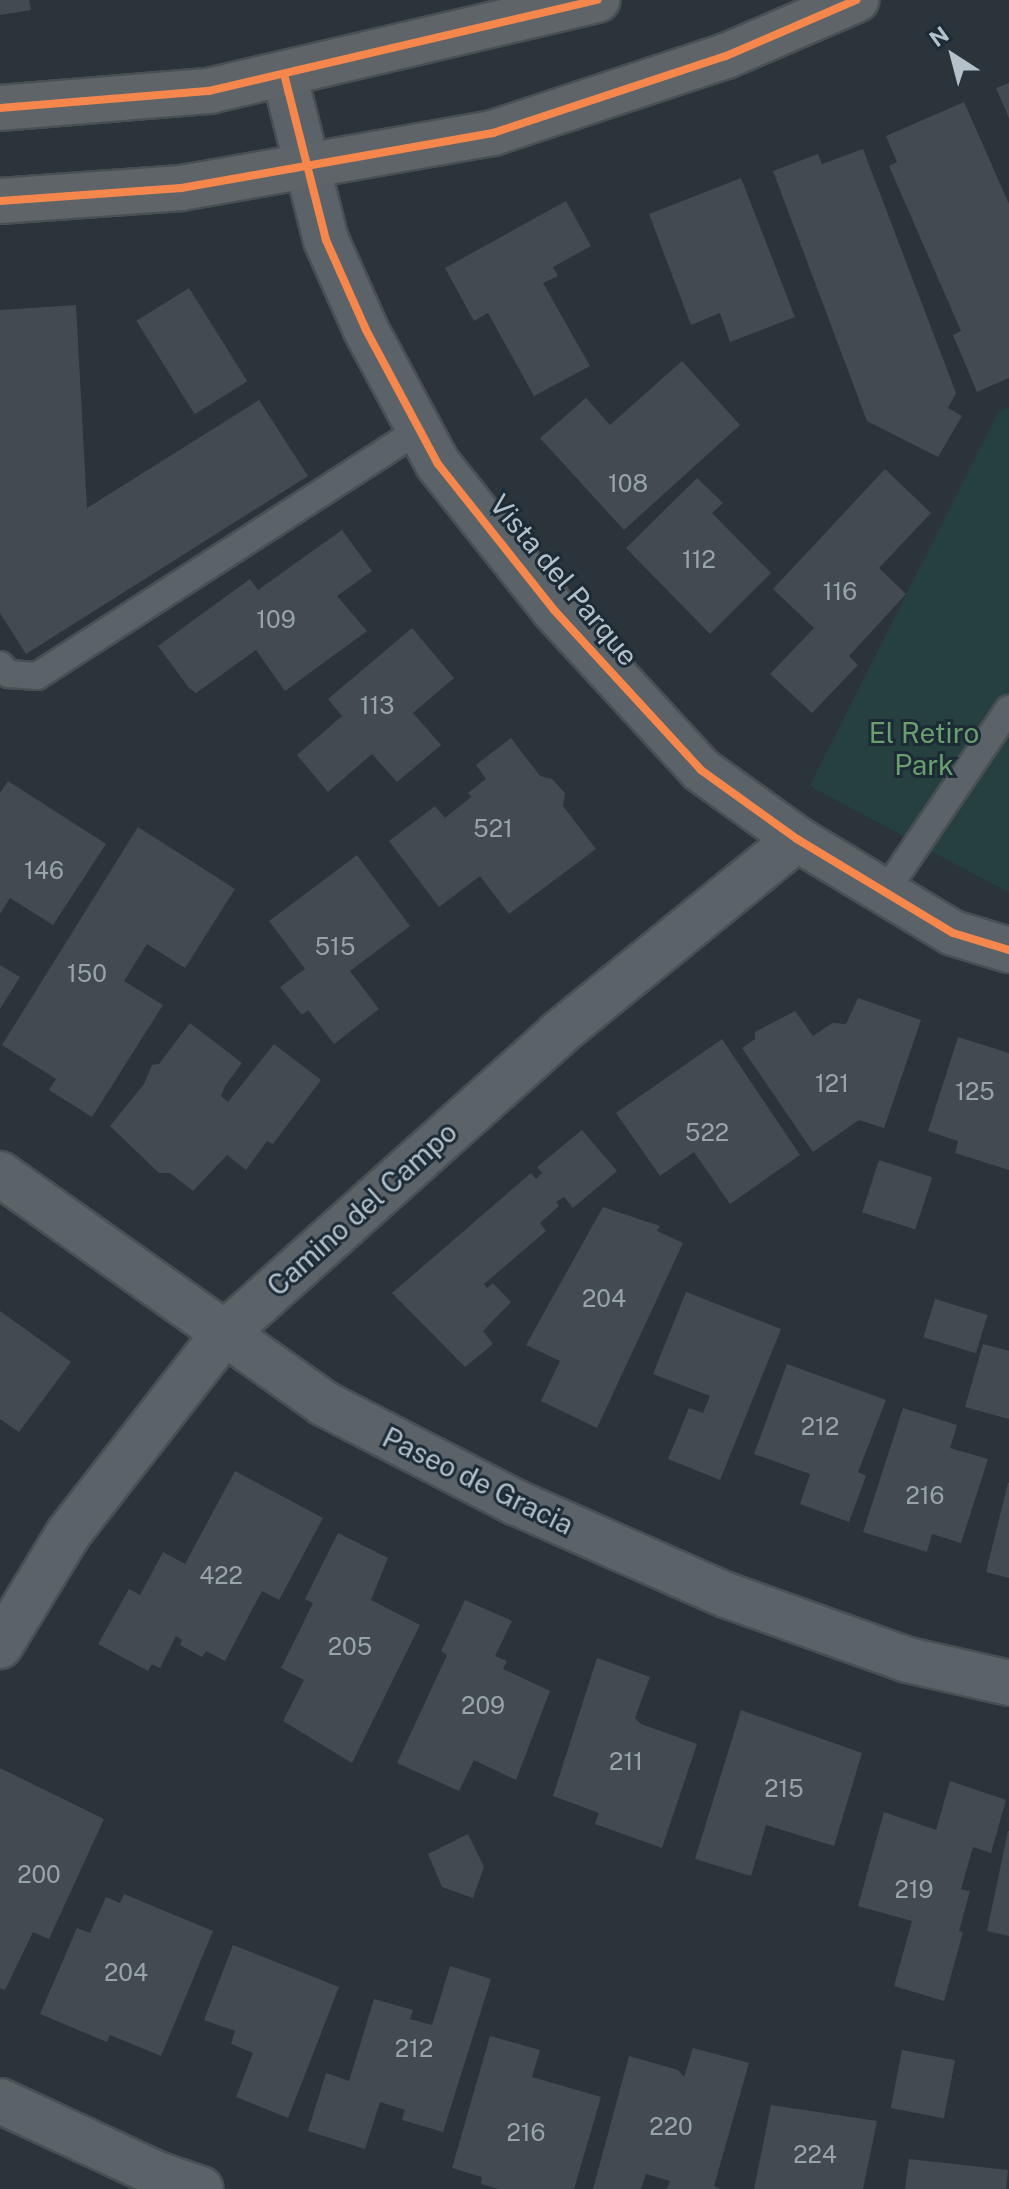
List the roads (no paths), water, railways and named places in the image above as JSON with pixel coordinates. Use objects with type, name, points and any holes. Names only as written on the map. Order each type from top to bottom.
[{"type":"highway","points":[[0,108],[196,93],[597,0]]},
{"type":"highway","points":[[0,201],[181,188],[493,133],[726,56],[856,0]]},
{"type":"street","name":"Vista del Parque","points":[[284,74],[326,240],[420,429],[438,464],[554,610],[701,770],[797,839],[953,933],[1009,950]]},
{"type":"street","name":"Camino del Campo","points":[[0,1646],[68,1534],[223,1335],[558,1034],[797,839]]},
{"type":"street","name":"Paseo de Gracia","points":[[0,1174],[323,1403],[573,1527],[726,1595],[908,1660],[1009,1683]]},
{"type":"street","points":[[0,2101],[157,2174],[201,2189]]},
{"type":"lane","points":[[0,665],[9,674],[37,676],[420,429]]},
{"type":"lane","points":[[885,892],[1009,709]]},
{"type":"park label","name":"El Retiro Park","points":[[924,749]]}]
